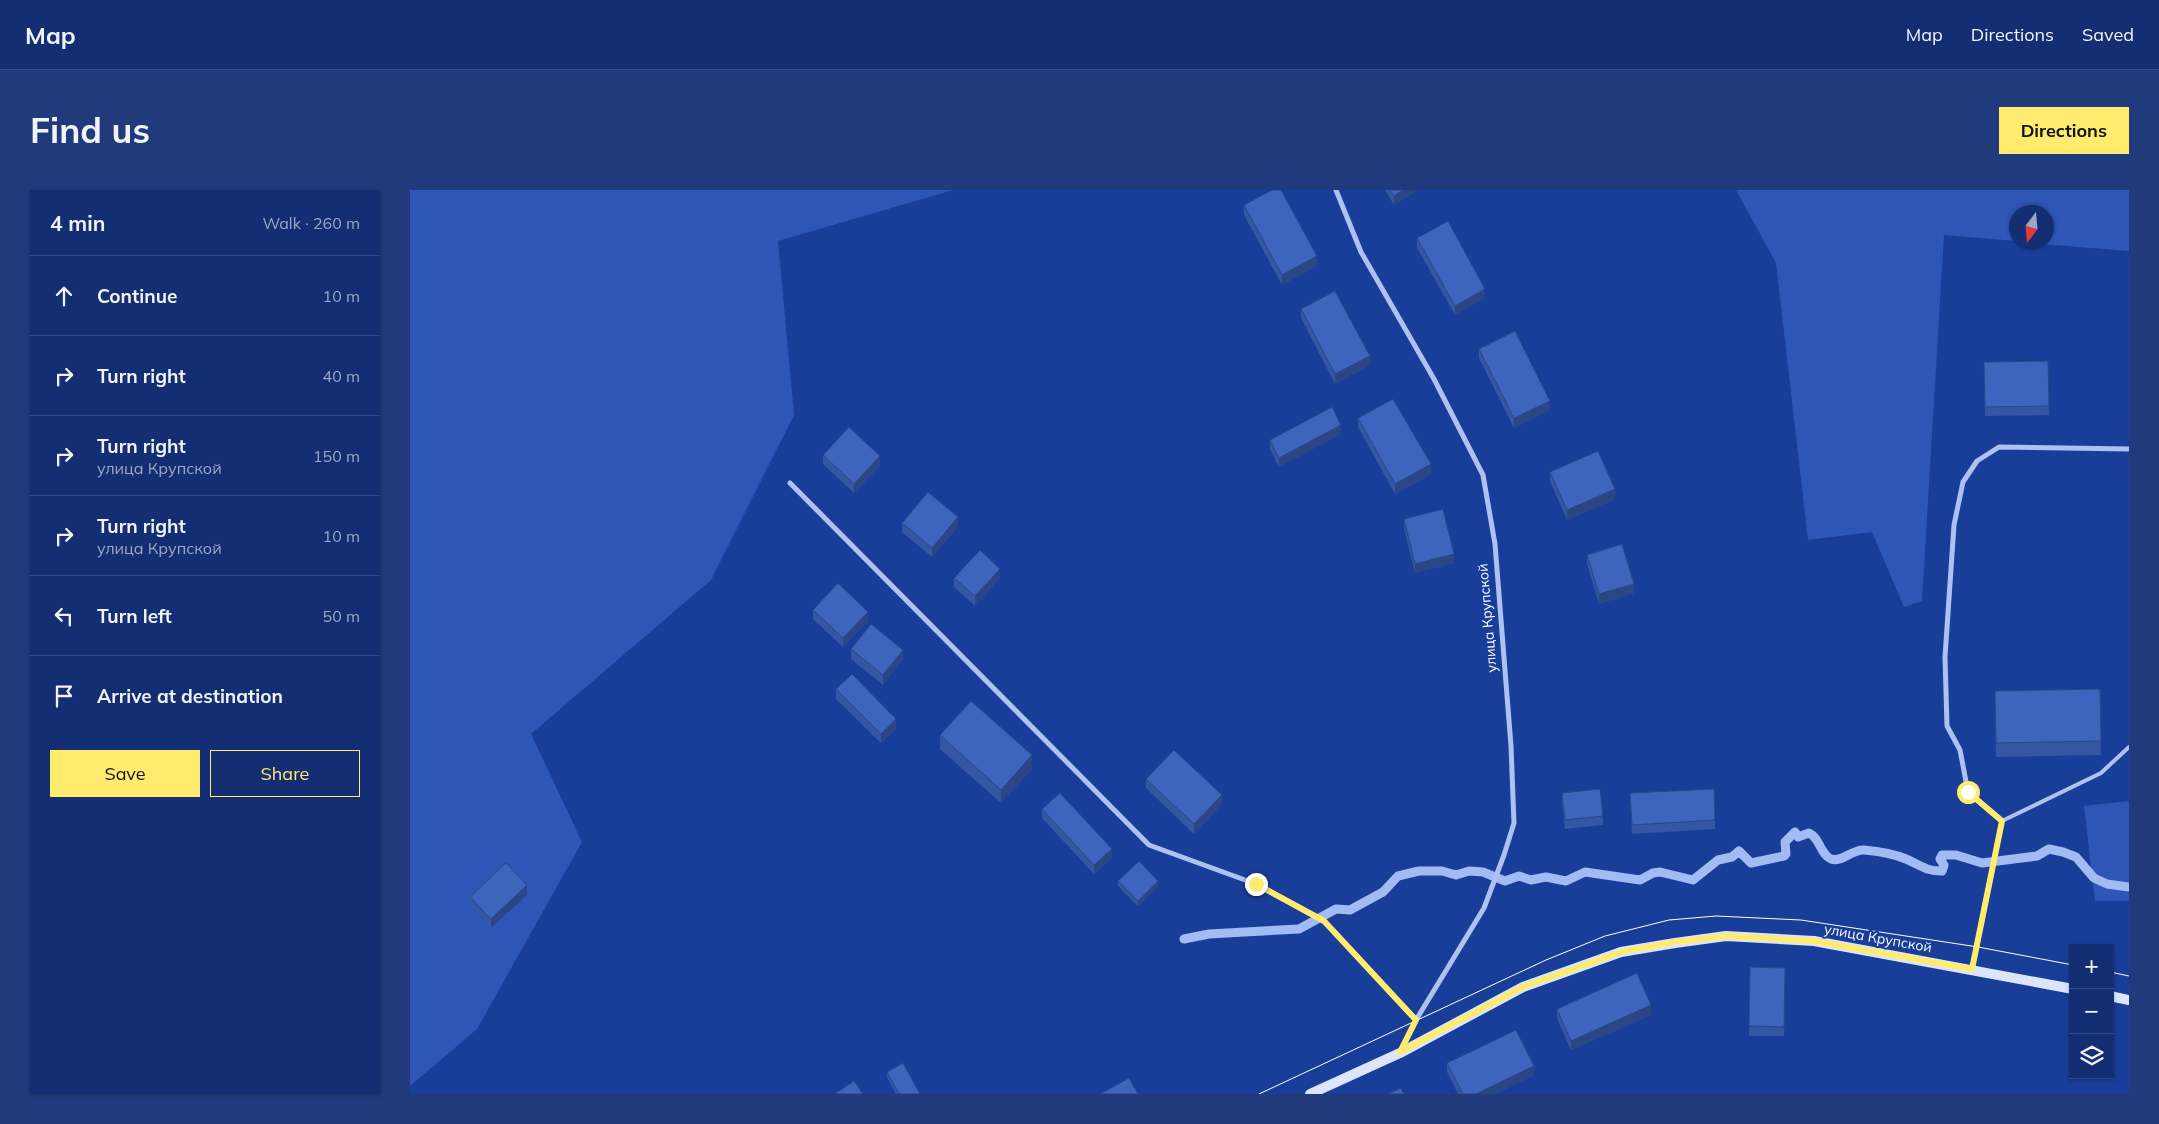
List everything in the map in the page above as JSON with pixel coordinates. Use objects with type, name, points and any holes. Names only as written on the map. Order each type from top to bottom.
[{"type":"main road","name":"улица Крупской","points":[[1310,1094],[1400,1052],[1523,987],[1621,952],[1675,942],[1726,936],[1814,941],[2069,987]]},
{"type":"main road","points":[[2114,997],[2129,1000]]},
{"type":"street","name":"улица Крупской","points":[[1336,190],[1361,252],[1434,378],[1483,475],[1495,544],[1511,746],[1514,822],[1504,855],[1484,908],[1416,1020],[1400,1052]]},
{"type":"street","points":[[1972,969],[2002,821],[1968,792],[1960,750],[1948,726],[1945,657],[1954,525],[1963,482],[1977,461],[1999,447],[2129,449]]},
{"type":"street","points":[[790,483],[1149,845],[1256,884],[1324,921],[1416,1020]]},
{"type":"lane","points":[[2002,821],[2101,772],[2129,747]]},
{"type":"shaded area","points":[[410,190],[953,190],[778,241],[794,415],[711,580],[531,734],[582,842],[477,1029],[410,1086]]},
{"type":"shaded area","points":[[1736,190],[2129,190],[2129,251],[2054,245],[2054,205],[2009,205],[2009,240],[1944,235],[1922,601],[1904,607],[1872,532],[1808,540],[1776,263]]},
{"type":"shaded area","points":[[2129,801],[2129,901],[2095,901],[2084,806]]},
{"type":"building","points":[[1272,190],[1281,190],[1317,256],[1282,275],[1244,205]]},
{"type":"building","points":[[1390,190],[1403,190],[1394,196]]},
{"type":"building","points":[[1448,221],[1485,289],[1455,306],[1417,238]]},
{"type":"building","points":[[1335,291],[1370,356],[1335,374],[1301,309]]},
{"type":"building","points":[[1515,331],[1550,401],[1514,418],[1479,349]]},
{"type":"building","points":[[2048,361],[2049,406],[1985,407],[1984,362]]},
{"type":"building","points":[[1393,399],[1431,464],[1395,484],[1358,418]]},
{"type":"building","points":[[1332,407],[1341,425],[1279,458],[1270,440]]},
{"type":"building","points":[[849,427],[880,456],[854,484],[823,455]]},
{"type":"building","points":[[1598,451],[1615,489],[1567,510],[1550,472]]},
{"type":"building","points":[[928,492],[958,517],[932,548],[902,523]]},
{"type":"building","points":[[1443,509],[1454,554],[1415,564],[1404,519]]},
{"type":"building","points":[[1622,544],[1634,584],[1599,594],[1587,555]]},
{"type":"building","points":[[980,550],[1000,569],[975,596],[954,578]]},
{"type":"building","points":[[838,583],[868,612],[843,638],[813,610]]},
{"type":"building","points":[[871,624],[903,650],[883,675],[851,649]]},
{"type":"building","points":[[852,674],[896,719],[881,734],[836,689]]},
{"type":"building","points":[[2100,689],[2101,741],[1996,743],[1995,691]]},
{"type":"building","points":[[971,701],[1032,755],[1001,790],[940,735]]},
{"type":"building","points":[[1174,750],[1222,795],[1194,824],[1146,779]]},
{"type":"building","points":[[1600,789],[1603,816],[1565,820],[1562,793]]},
{"type":"building","points":[[1714,789],[1715,820],[1632,825],[1630,793]]},
{"type":"building","points":[[1060,793],[1112,849],[1094,865],[1042,809]]},
{"type":"building","points":[[1139,861],[1158,881],[1138,901],[1118,881]]},
{"type":"building","points":[[506,863],[527,885],[491,919],[470,897]]},
{"type":"building","points":[[1750,967],[1785,968],[1784,1027],[1749,1026]]},
{"type":"building","points":[[1637,973],[1651,1005],[1571,1041],[1557,1009]]},
{"type":"building","points":[[1516,1030],[1534,1066],[1476,1094],[1463,1094],[1447,1063]]},
{"type":"building","points":[[903,1063],[920,1094],[899,1094],[887,1072]]},
{"type":"building","points":[[1129,1078],[1138,1094],[1100,1094]]},
{"type":"building","points":[[854,1081],[863,1094],[836,1094],[836,1093]]},
{"type":"building","points":[[1401,1088],[1404,1094],[1388,1094]]},
{"type":"waterway","points":[[1184,939],[1209,934],[1299,929],[1336,909],[1350,910],[1383,892],[1398,876],[1419,871],[1442,871],[1456,875],[1469,871],[1483,872],[1505,881],[1519,876],[1531,880],[1546,877],[1566,881],[1585,872],[1640,880],[1653,873],[1660,872],[1693,880],[1718,860],[1732,857],[1739,851],[1751,863],[1784,856],[1786,854],[1785,842],[1795,832],[1798,837],[1809,833],[1813,835],[1824,854],[1831,859],[1839,859],[1860,850],[1869,850],[1906,859],[1936,871],[1942,871],[1944,865],[1940,859],[1942,855],[1956,855],[1982,863],[2037,856],[2049,849],[2076,857],[2094,878],[2107,884],[2129,887]]},
{"type":"tram line","points":[[1259,1094],[1546,960],[1605,936],[1669,920],[1716,916],[1801,920],[1978,947],[2069,964]]},
{"type":"tram line","points":[[2114,973],[2129,976]]},
{"type":"route","points":[[1256,884],[1324,921],[1416,1020],[1400,1052],[1523,987],[1621,952],[1675,942],[1726,936],[1814,941],[1972,969],[1978,947],[2002,821],[1968,792]]}]
